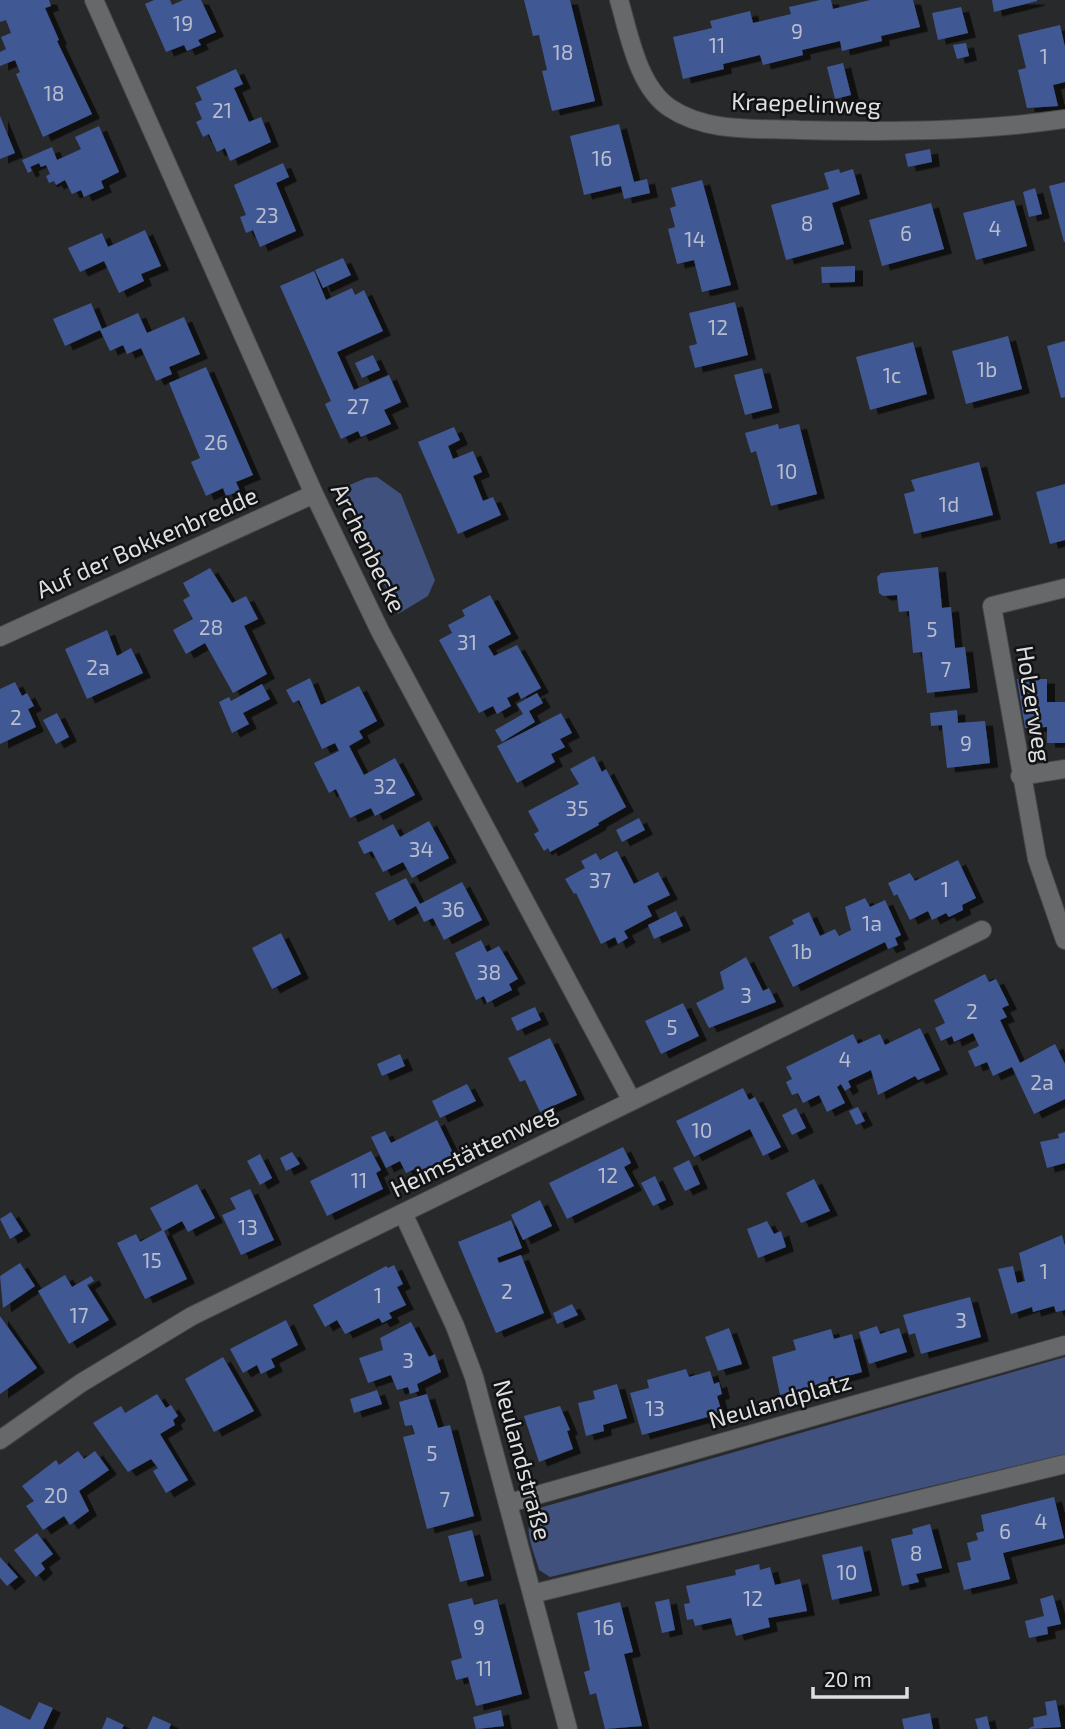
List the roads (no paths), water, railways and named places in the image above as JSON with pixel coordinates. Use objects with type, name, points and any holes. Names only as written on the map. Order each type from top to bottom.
[{"type":"street","name":"Archenbecke","points":[[94,0],[314,494],[380,631],[632,1101]]},
{"type":"street","name":"Kraepelinweg","points":[[619,0],[641,73],[669,108],[701,122],[728,127],[890,132],[1015,126],[1065,119]]},
{"type":"street","name":"Auf der Bokkenbredde","points":[[0,637],[314,494]]},
{"type":"street","name":"Holzerweg","points":[[1062,931],[1037,859],[1020,776],[992,606],[1065,588]]},
{"type":"street","points":[[1020,776],[1065,769]]},
{"type":"street","name":"Heimstättenweg","points":[[0,1440],[81,1383],[192,1316],[982,930]]},
{"type":"street","name":"Neulandstraße","points":[[403,1213],[455,1326],[474,1377],[568,1729]]},
{"type":"street","name":"Neulandplatz","points":[[509,1503],[1065,1345]]},
{"type":"street","points":[[532,1594],[1065,1464]]}]
